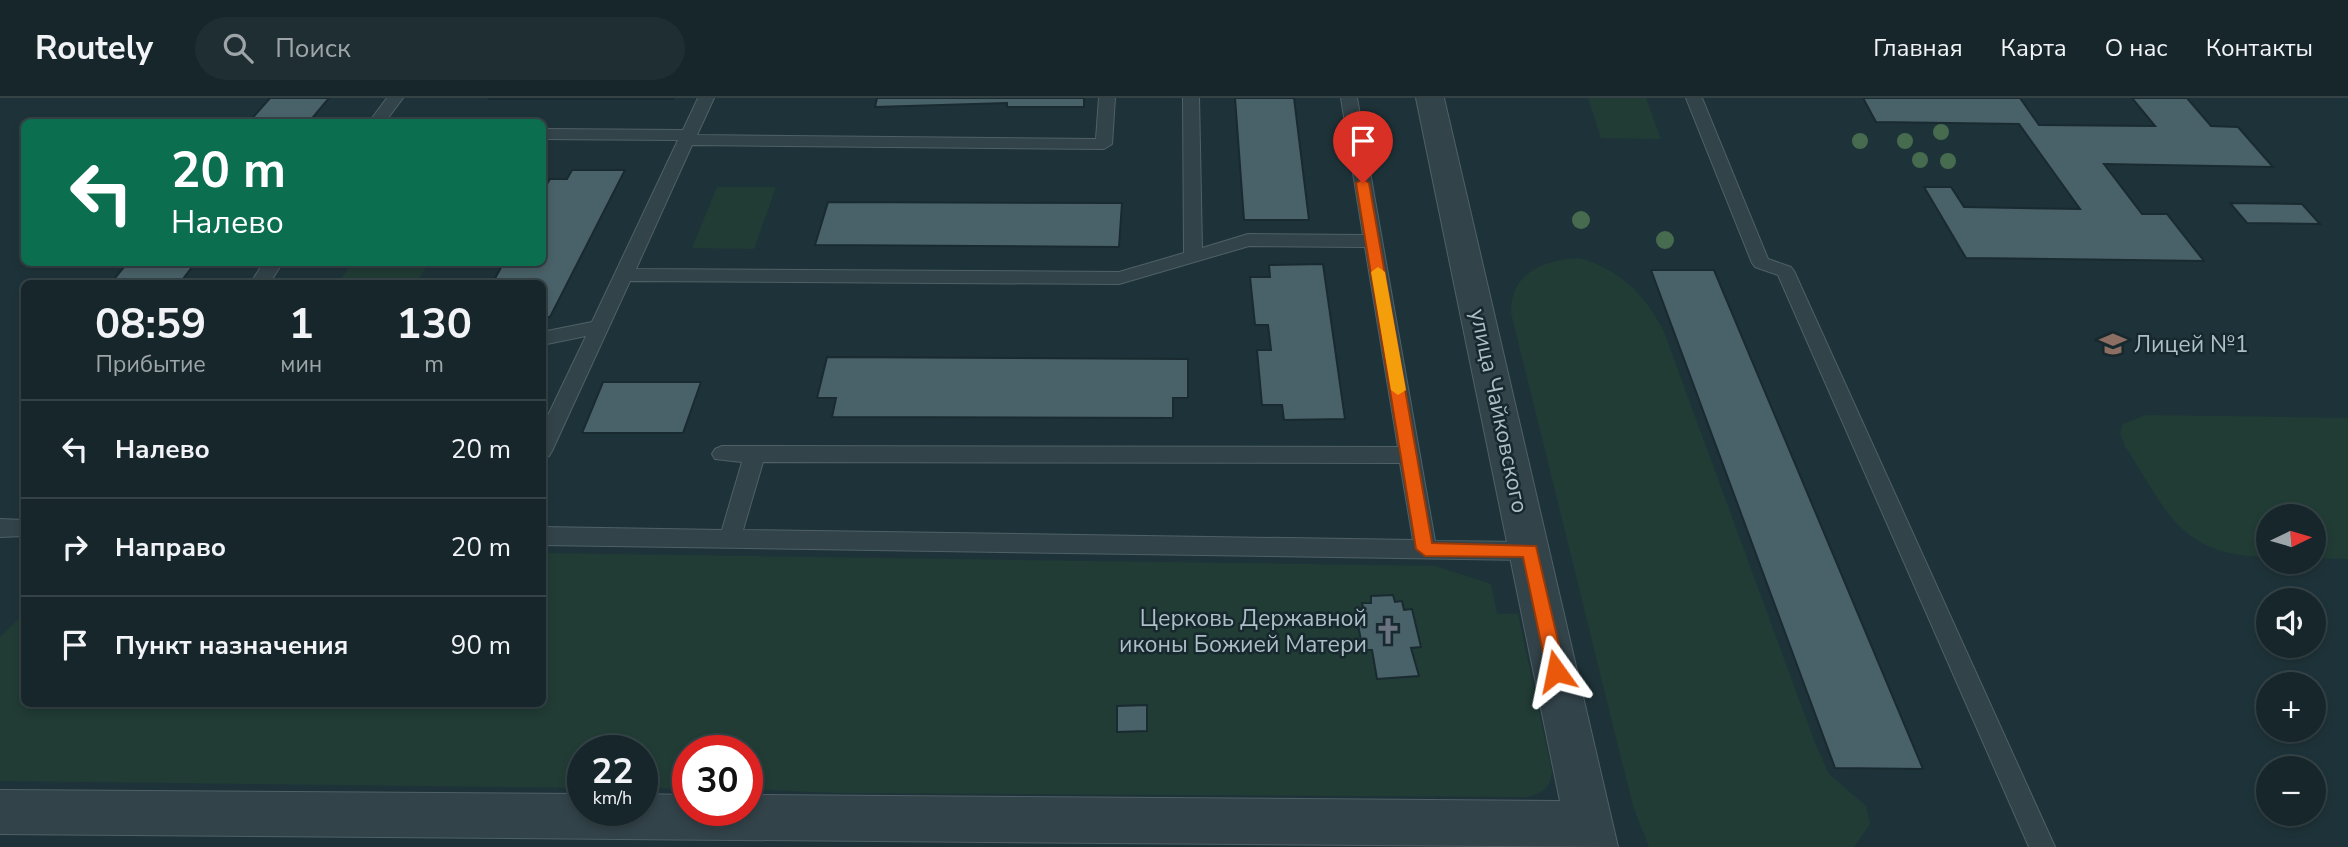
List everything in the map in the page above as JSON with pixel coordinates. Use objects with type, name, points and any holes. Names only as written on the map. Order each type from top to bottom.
[{"type":"street","name":"улица Чайковского","points":[[1430,98],[1592,835]]},
{"type":"street","points":[[0,812],[1592,835]]},
{"type":"lane","points":[[379,119],[395,98]]},
{"type":"lane","points":[[546,442],[706,98]]},
{"type":"lane","points":[[546,134],[1104,144],[1108,98]]},
{"type":"lane","points":[[1191,98],[1193,257]]},
{"type":"lane","points":[[1349,98],[1425,549]]},
{"type":"lane","points":[[1694,98],[1761,263],[1785,271],[2042,847]]},
{"type":"lane","points":[[624,275],[1119,278],[1248,240],[1373,241]]},
{"type":"lane","points":[[546,338],[600,327]]},
{"type":"lane","points":[[722,454],[1409,455]]},
{"type":"lane","points":[[730,539],[755,454]]},
{"type":"lane","points":[[0,528],[21,528]]},
{"type":"lane","points":[[546,536],[1530,551]]},
{"type":"green space","points":[[1588,98],[1646,98],[1661,139],[1601,138]]},
{"type":"green space","points":[[717,187],[776,187],[754,249],[692,248]]},
{"type":"green space","points":[[1579,258],[1607,269],[1630,285],[1649,306],[1664,332],[1815,743],[1829,774],[1866,806],[1870,824],[1854,847],[1649,847],[1634,809],[1511,313],[1516,288],[1531,271],[1553,262]]},
{"type":"green space","points":[[350,266],[427,266],[418,280],[340,280]]},
{"type":"green space","points":[[2146,415],[2348,418],[2348,559],[2326,558],[2326,504],[2256,504],[2256,556],[2214,549],[2195,539],[2179,526],[2153,491],[2125,446],[2120,433],[2123,424]]},
{"type":"green space","points":[[546,553],[1435,566],[1491,584],[1497,614],[1518,614],[1552,772],[1545,789],[1528,797],[836,793],[763,790],[763,735],[672,735],[672,789],[658,788],[658,735],[567,735],[567,788],[0,781],[0,637],[21,617],[21,707],[546,707]]},
{"type":"building","points":[[270,98],[329,98],[312,119],[252,119]]},
{"type":"building","points":[[489,98],[673,99],[489,99]]},
{"type":"building","points":[[877,98],[1084,98],[1084,107],[1007,107],[1007,103],[875,107]]},
{"type":"building","points":[[1235,98],[1294,98],[1309,220],[1244,220]]},
{"type":"building","points":[[1863,98],[2020,98],[2039,125],[2155,126],[2132,98],[2187,98],[2211,126],[2238,127],[2273,167],[2104,164],[2142,214],[2167,214],[2204,261],[1966,258],[1924,187],[1951,187],[1964,207],[2080,209],[2019,124],[1876,122]]},
{"type":"building","points":[[572,170],[625,170],[550,317],[546,317],[546,280],[494,280],[502,266],[546,266],[546,186],[550,179],[567,179]]},
{"type":"building","points":[[828,202],[1122,203],[1119,247],[815,245]]},
{"type":"building","points":[[2230,203],[2302,204],[2320,224],[2247,223]]},
{"type":"building","points":[[1323,264],[1345,419],[1284,420],[1282,405],[1262,405],[1257,350],[1271,350],[1268,325],[1255,325],[1250,277],[1270,277],[1269,265]]},
{"type":"building","points":[[125,266],[193,266],[182,280],[113,280]]},
{"type":"building","points":[[1651,270],[1714,270],[1923,769],[1835,768]]},
{"type":"building","points":[[827,357],[1188,359],[1188,398],[1173,398],[1173,418],[832,417],[836,398],[817,398]]},
{"type":"building","points":[[603,382],[701,382],[683,433],[582,433]]},
{"type":"building","name":"Церковь Державной иконы Божией Матери","points":[[1393,595],[1395,602],[1402,601],[1404,610],[1412,609],[1421,647],[1411,648],[1419,676],[1377,679],[1372,650],[1363,650],[1356,615],[1365,615],[1362,603],[1371,603],[1371,596]]},
{"type":"building","points":[[1147,705],[1147,731],[1117,732],[1117,706]]},
{"type":"slow traffic","points":[[1378,272],[1398,390]]},
{"type":"place","name":"Лицей №1","points":[[2113,344]]},
{"type":"place","name":"Церковь Державной иконы Божией Матери","points":[[1388,631]]},
{"type":"route","points":[[1363,183],[1425,549],[1530,551],[1556,671]]}]
